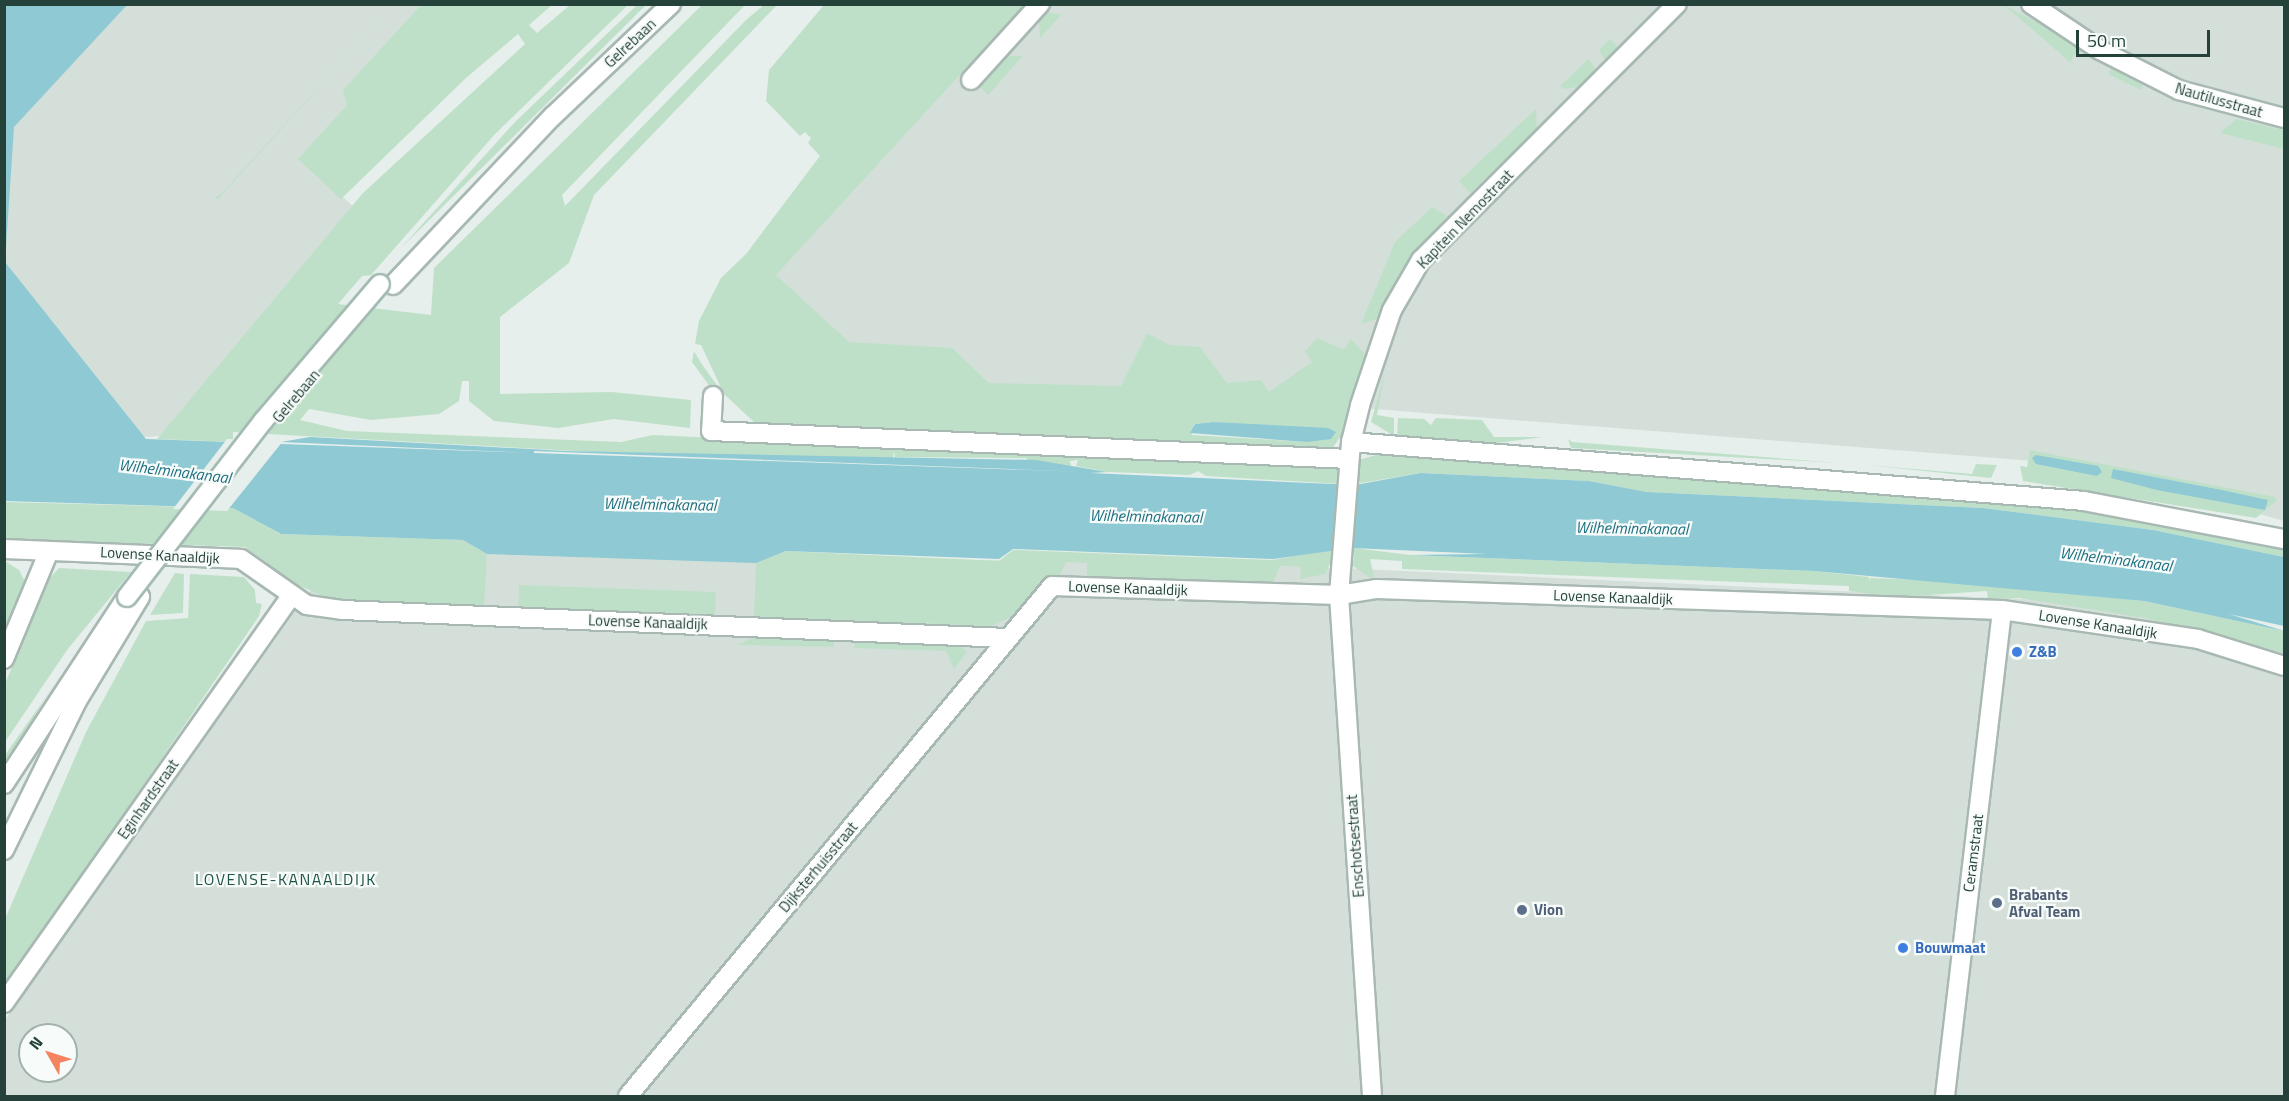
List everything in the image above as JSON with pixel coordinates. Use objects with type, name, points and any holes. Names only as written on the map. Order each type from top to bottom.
[{"type":"street","name":"Gelrebaan","points":[[4,784],[134,597],[263,421],[555,99],[655,4]]},
{"type":"street","name":"Gelrebaan","points":[[387,285],[553,116],[671,4]]},
{"type":"street","points":[[971,80],[1040,4]]},
{"type":"street","name":"Kapitein Nemostraat","points":[[1339,595],[1345,549],[1350,450],[1376,349],[1421,261],[1677,4]]},
{"type":"street","name":"Nautilusstraat","points":[[2031,4],[2100,50],[2179,90],[2284,118]]},
{"type":"street","points":[[713,396],[711,431],[1350,450],[2084,501],[2284,539]]},
{"type":"street","name":"Lovense Kanaaldijk","points":[[4,549],[241,559],[307,605],[342,610],[1007,638],[1052,586],[1339,595],[1376,589],[2002,610],[2198,639],[2284,666]]},
{"type":"street","points":[[4,659],[49,551]]},
{"type":"street","name":"Eginhardstraat","points":[[4,1003],[292,595]]},
{"type":"street","name":"Enschotsestraat","points":[[1339,595],[1372,1096]]},
{"type":"street","name":"Gelrebaan","points":[[4,850],[77,701],[134,597]]},
{"type":"street","name":"Ceramstraat","points":[[1945,1096],[2002,610]]},
{"type":"street","name":"Dijksterhuisstraat","points":[[628,1096],[1007,638]]},
{"type":"shaded area","points":[[105,5],[425,5],[351,105],[301,160],[355,208],[162,436],[141,437],[5,289],[4,110]]},
{"type":"shaded area","points":[[1000,5],[2284,5],[2284,521],[2086,465],[1120,389],[986,386],[849,345],[772,275]]},
{"type":"shaded area","points":[[341,547],[1317,567],[2124,604],[2284,646],[2284,1096],[5,1096],[5,1020]]},
{"type":"green space","points":[[778,4],[594,195],[569,263],[500,317],[500,394],[612,392],[691,400],[690,428],[614,419],[558,428],[494,421],[469,401],[469,381],[462,381],[459,401],[439,414],[371,420],[309,409],[300,420],[347,431],[621,442],[653,435],[1338,467],[1341,484],[1206,476],[1198,471],[1190,475],[1108,472],[1076,466],[1078,460],[1070,461],[1071,466],[1027,463],[1027,458],[895,457],[894,451],[893,458],[594,452],[233,432],[233,442],[157,439],[363,193],[525,44],[518,34],[466,78],[341,199],[298,159],[347,105],[343,90],[421,5],[552,5],[529,25],[537,33],[570,5],[628,5],[495,134],[371,275],[362,276],[338,304],[431,315],[434,268],[702,5],[745,5],[562,195],[565,206],[747,19],[764,5]]},
{"type":"green space","points":[[1025,4],[776,275],[849,342],[952,348],[989,383],[1121,386],[1147,333],[1170,345],[1200,347],[1227,383],[1261,380],[1269,392],[1312,362],[1305,351],[1317,338],[1344,350],[1351,339],[1365,354],[1345,430],[1332,449],[1321,453],[756,424],[724,394],[701,345],[695,344],[699,321],[721,278],[746,254],[820,156],[808,143],[811,138],[805,132],[800,136],[766,101],[769,70],[824,5]],"holes":[[[1213,422],[1336,434],[1307,442],[1192,435],[1194,424]]]},
{"type":"green space","points":[[394,5],[218,199],[215,198],[222,193]]},
{"type":"green space","points":[[637,5],[646,5],[400,249],[515,122]]},
{"type":"green space","points":[[2004,5],[2080,45],[2070,62],[2077,67],[2072,64]]},
{"type":"green space","points":[[1044,13],[1062,14],[1040,38],[1039,19]]},
{"type":"green space","points":[[1610,39],[1621,50],[1607,63],[1599,50]]},
{"type":"green space","points":[[1006,56],[1023,56],[988,95],[978,85]]},
{"type":"green space","points":[[1589,59],[1598,73],[1584,86],[1564,89],[1560,86]]},
{"type":"green space","points":[[2113,66],[2143,84],[2141,90],[2108,74]]},
{"type":"green space","points":[[1536,109],[1537,129],[1470,193],[1459,181]]},
{"type":"green space","points":[[2236,119],[2284,130],[2284,149],[2220,133]]},
{"type":"green space","points":[[1432,207],[1447,216],[1405,269],[1377,319],[1361,324],[1395,242]]},
{"type":"green space","points":[[694,351],[719,388],[711,388],[692,362]]},
{"type":"green space","points":[[1385,372],[1377,415],[1394,418],[1394,436],[1371,422]]},
{"type":"green space","points":[[1398,418],[1424,419],[1431,425],[1436,418],[1482,420],[1494,437],[1543,437],[1496,443],[1397,436]]},
{"type":"green space","points":[[1568,439],[1572,442],[1839,463],[1571,448]]},
{"type":"green space","points":[[2030,450],[2275,497],[2277,500],[2256,518],[2023,481],[2020,466],[2027,467]],"holes":[[[2113,469],[2268,500],[2264,510]]]},
{"type":"green space","points":[[1383,453],[2022,499],[2284,544],[2284,557],[2153,530],[1983,508],[1647,492],[1589,481],[1421,473],[1355,484],[1355,461]]},
{"type":"green space","points":[[1976,464],[1997,465],[1991,478],[1867,465],[1972,474]]},
{"type":"green space","points":[[5,502],[233,508],[280,534],[463,540],[487,554],[484,607],[332,600],[298,585],[245,547],[5,539]]},
{"type":"green space","points":[[1338,548],[1325,574],[1300,579],[1301,567],[1280,566],[1273,583],[1087,577],[1087,563],[1066,562],[1059,576],[1040,583],[1010,618],[991,626],[754,617],[756,563],[786,551],[999,561],[1013,550],[1272,560]]},
{"type":"green space","points":[[1354,548],[1410,555],[1814,571],[1869,577],[1869,582],[1870,578],[1945,581],[2144,601],[2284,631],[2284,653],[2145,618],[2019,598],[1988,600],[1987,591],[1900,597],[1849,591],[1849,586],[1402,569],[1402,561],[1370,559],[1374,577],[1369,577],[1353,566]]},
{"type":"green space","points":[[5,561],[19,570],[27,586],[5,648]]},
{"type":"green space","points":[[59,568],[131,572],[67,650],[5,742],[5,684],[48,580]]},
{"type":"green space","points":[[175,573],[184,574],[183,613],[150,615]]},
{"type":"green space","points":[[190,574],[244,577],[255,590],[256,603],[262,604],[259,616],[5,988],[5,919],[86,732],[146,621],[188,618]]},
{"type":"green space","points":[[519,585],[716,592],[715,615],[518,608]]},
{"type":"green space","points":[[95,627],[42,703],[5,766],[5,755]]},
{"type":"green space","points":[[756,636],[833,639],[834,647],[737,645]]},
{"type":"green space","points":[[855,640],[958,644],[967,652],[954,669],[946,651],[854,648]]},
{"type":"water","points":[[5,5],[127,5],[14,127],[5,262]]},
{"type":"water","name":"Wilhelminakanaal","points":[[5,262],[146,439],[530,453],[281,442],[310,437],[565,451],[1036,460],[1107,472],[1090,473],[1355,485],[1421,473],[1589,481],[1647,492],[1983,508],[2153,530],[2284,557],[2284,626],[2229,614],[2284,631],[2144,601],[1814,571],[1409,555],[1487,554],[1352,548],[1273,559],[1013,549],[999,559],[786,551],[756,563],[487,554],[463,540],[281,534],[233,508],[5,501]],"holes":[[[534,451],[1086,472],[534,453]]]},
{"type":"water","points":[[1213,422],[1328,428],[1336,432],[1331,439],[1307,442],[1190,433],[1195,424]]},
{"type":"water","points":[[2036,455],[2098,466],[2102,472],[2097,476],[2036,464],[2032,458]]},
{"type":"water","points":[[2113,469],[2268,500],[2265,510],[2157,490],[2111,478]]},
{"type":"pier","points":[[287,436],[227,511],[173,509],[227,439],[279,441]]},
{"type":"place","name":"Z&B","points":[[2017,652]]},
{"type":"place","name":"Brabants Afval Team","points":[[1997,903]]},
{"type":"place","name":"Vion","points":[[1522,910]]},
{"type":"place","name":"Bouwmaat","points":[[1903,948]]},
{"type":"district","name":"LOVENSE-KANAALDIJK","points":[[286,879]]}]
